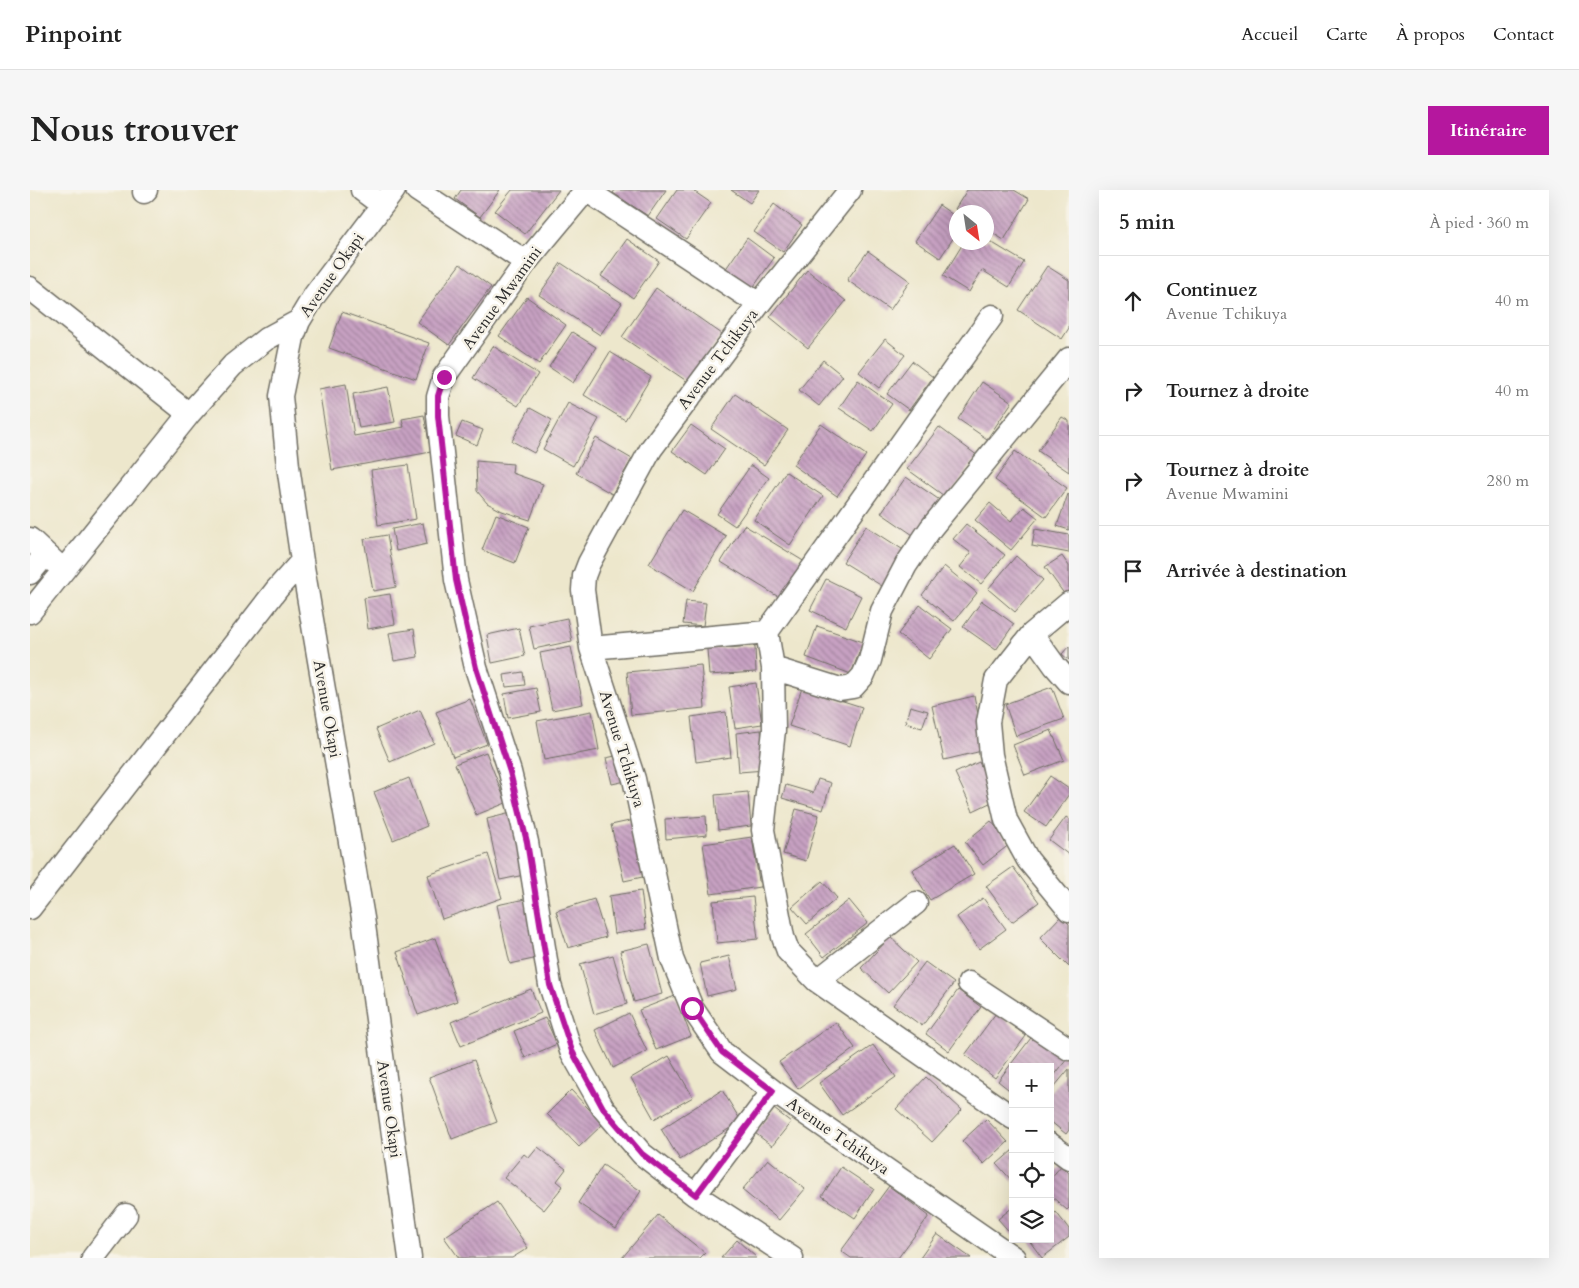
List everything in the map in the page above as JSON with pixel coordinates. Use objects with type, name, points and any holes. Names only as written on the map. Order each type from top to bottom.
[{"type":"street","points":[[362,190],[388,197]]},
{"type":"street","points":[[417,190],[526,262]]},
{"type":"street","points":[[586,190],[759,304]]},
{"type":"street","name":"Avenue Mwamini","points":[[586,190],[526,262],[444,377],[438,396],[456,580],[476,668],[510,772],[527,842],[550,985],[572,1051],[603,1108],[642,1154],[696,1195],[792,1258]]},
{"type":"street","name":"Avenue Tchikuya","points":[[850,190],[759,304],[650,449],[588,563],[584,576],[583,590],[591,648],[634,779],[672,959],[692,1008],[722,1052],[773,1091],[1014,1258]]},
{"type":"street","name":"Avenue Okapi","points":[[388,197],[314,296],[299,321],[293,337],[281,396],[288,466],[302,560],[363,918],[410,1258]]},
{"type":"street","points":[[30,288],[189,414]]},
{"type":"street","points":[[992,316],[767,632],[773,668],[774,730],[763,830],[783,938],[788,952],[817,981],[1009,1115]]},
{"type":"street","points":[[30,612],[189,414],[233,365],[266,339],[299,321]]},
{"type":"street","points":[[773,668],[840,689],[853,687],[863,676],[870,660],[882,611],[906,566],[931,528],[1069,359]]},
{"type":"street","points":[[30,573],[38,546],[63,570]]},
{"type":"street","points":[[30,908],[271,596],[302,560]]},
{"type":"street","points":[[1069,603],[1032,634],[996,680],[988,722],[991,755],[1006,820],[1028,860],[1069,910]]},
{"type":"street","points":[[591,648],[767,632]]},
{"type":"street","points":[[1032,634],[1069,682]]},
{"type":"street","points":[[817,981],[916,903]]},
{"type":"street","points":[[969,983],[1069,1049]]},
{"type":"street","points":[[696,1195],[773,1091]]},
{"type":"street","points":[[1054,1147],[1069,1158]]},
{"type":"street","points":[[93,1258],[126,1215]]},
{"type":"building","points":[[461,190],[500,190],[480,217],[455,199]]},
{"type":"building","points":[[512,190],[559,190],[525,234],[495,211]]},
{"type":"building","points":[[615,190],[666,190],[648,216],[613,193]]},
{"type":"building","points":[[677,190],[692,190],[711,203],[686,239],[657,219]]},
{"type":"building","points":[[731,190],[759,190],[750,203]]},
{"type":"building","points":[[967,190],[1014,190],[1029,199],[1004,240],[994,234],[994,205],[958,205]]},
{"type":"building","points":[[774,204],[802,225],[783,252],[754,232]]},
{"type":"building","points":[[939,205],[949,212],[949,244],[940,258],[915,241]]},
{"type":"building","points":[[747,238],[774,258],[752,289],[725,270]]},
{"type":"building","points":[[627,239],[659,261],[633,298],[601,276]]},
{"type":"building","points":[[994,244],[1024,262],[1009,287],[982,270],[969,292],[943,276],[959,250],[994,250]]},
{"type":"building","points":[[868,251],[910,281],[890,310],[847,280]]},
{"type":"building","points":[[561,263],[622,303],[600,335],[539,295]]},
{"type":"building","points":[[460,264],[491,287],[449,345],[417,322]]},
{"type":"building","points":[[1047,266],[1069,280],[1069,328],[1062,339],[1018,310]]},
{"type":"building","points":[[807,270],[846,301],[808,348],[770,317]]},
{"type":"building","points":[[656,288],[722,334],[688,382],[622,337]]},
{"type":"building","points":[[527,297],[566,325],[539,364],[499,336]]},
{"type":"building","points":[[342,312],[429,343],[416,379],[329,348]]},
{"type":"building","points":[[572,332],[596,347],[573,383],[549,367]]},
{"type":"building","points":[[885,339],[905,355],[879,388],[859,372]]},
{"type":"building","points":[[493,346],[538,374],[518,406],[473,378]]},
{"type":"building","points":[[610,352],[651,377],[625,420],[584,395]]},
{"type":"building","points":[[823,360],[843,376],[819,406],[799,390]]},
{"type":"building","points":[[912,361],[933,377],[909,410],[887,394]]},
{"type":"building","points":[[858,380],[892,404],[873,431],[839,408]]},
{"type":"building","points":[[982,382],[1012,402],[987,439],[958,419]]},
{"type":"building","points":[[346,384],[354,436],[404,427],[402,419],[424,415],[431,452],[332,470],[319,389]]},
{"type":"building","points":[[388,387],[395,422],[359,428],[353,394]]},
{"type":"building","points":[[735,394],[788,430],[764,465],[711,429]]},
{"type":"building","points":[[568,403],[599,419],[573,466],[543,449]]},
{"type":"building","points":[[530,408],[552,420],[534,453],[512,441]]},
{"type":"building","points":[[1062,417],[1069,421],[1069,472],[1038,451]]},
{"type":"building","points":[[462,422],[483,430],[477,445],[456,436]]},
{"type":"building","points":[[821,424],[866,455],[837,496],[793,465]]},
{"type":"building","points":[[691,425],[725,449],[707,475],[672,451]]},
{"type":"building","points":[[939,427],[978,456],[947,498],[907,469]]},
{"type":"building","points":[[596,438],[632,459],[612,494],[576,473]]},
{"type":"building","points":[[1015,451],[1067,488],[1046,517],[995,480]]},
{"type":"building","points":[[476,461],[513,464],[512,473],[543,484],[530,520],[502,511],[487,503],[477,491]]},
{"type":"building","points":[[408,465],[416,519],[378,525],[371,470]]},
{"type":"building","points":[[751,465],[769,478],[735,526],[717,514]]},
{"type":"building","points":[[786,472],[823,496],[790,545],[754,520]]},
{"type":"building","points":[[906,477],[941,501],[916,537],[881,513]]},
{"type":"building","points":[[1069,495],[1069,530],[1057,526]]},
{"type":"building","points":[[990,503],[1011,521],[1024,507],[1038,518],[1011,550],[975,520]]},
{"type":"building","points":[[682,510],[726,536],[693,591],[649,564]]},
{"type":"building","points":[[496,514],[529,527],[515,563],[482,550]]},
{"type":"building","points":[[423,523],[427,544],[396,551],[392,529]]},
{"type":"building","points":[[966,524],[1005,555],[981,584],[960,567],[971,553],[953,539]]},
{"type":"building","points":[[744,525],[805,562],[782,599],[721,562]]},
{"type":"building","points":[[866,526],[905,551],[882,586],[843,562]]},
{"type":"building","points":[[1035,529],[1069,535],[1069,553],[1032,546]]},
{"type":"building","points":[[387,535],[396,587],[373,591],[364,539]]},
{"type":"building","points":[[1016,556],[1043,580],[1015,612],[988,589]]},
{"type":"building","points":[[1062,556],[1069,566],[1069,592],[1065,595],[1045,567]]},
{"type":"building","points":[[944,566],[977,593],[954,621],[922,595]]},
{"type":"building","points":[[826,579],[861,596],[846,627],[810,610]]},
{"type":"building","points":[[390,594],[395,624],[368,629],[364,598]]},
{"type":"building","points":[[686,601],[706,603],[703,626],[683,624]]},
{"type":"building","points":[[982,601],[1014,624],[996,650],[963,627]]},
{"type":"building","points":[[920,605],[952,629],[929,659],[898,634]]},
{"type":"building","points":[[567,618],[572,641],[534,649],[529,626]]},
{"type":"building","points":[[817,626],[863,642],[851,674],[806,657]]},
{"type":"building","points":[[519,628],[525,656],[492,663],[487,635]]},
{"type":"building","points":[[414,629],[418,657],[394,661],[389,633]]},
{"type":"building","points":[[755,646],[756,672],[709,675],[707,649]]},
{"type":"building","points":[[1069,646],[1069,660],[1062,654]]},
{"type":"building","points":[[571,647],[583,704],[552,710],[540,653]]},
{"type":"building","points":[[701,665],[705,708],[631,715],[627,672]]},
{"type":"building","points":[[523,672],[525,685],[506,687],[504,675]]},
{"type":"building","points":[[756,683],[762,724],[735,728],[729,687]]},
{"type":"building","points":[[1052,687],[1064,719],[1016,736],[1005,704]]},
{"type":"building","points":[[536,688],[541,712],[508,718],[504,694]]},
{"type":"building","points":[[802,688],[862,707],[850,746],[789,726]]},
{"type":"building","points":[[974,696],[986,750],[944,760],[932,706]]},
{"type":"building","points":[[470,699],[487,744],[453,757],[436,712]]},
{"type":"building","points":[[910,706],[928,711],[922,728],[905,723]]},
{"type":"building","points":[[420,710],[434,743],[390,762],[376,729]]},
{"type":"building","points":[[592,711],[599,750],[544,760],[537,721]]},
{"type":"building","points":[[726,712],[731,757],[696,762],[691,717]]},
{"type":"building","points":[[761,730],[765,770],[739,772],[736,733]]},
{"type":"building","points":[[1051,730],[1064,760],[1025,775],[1013,745]]},
{"type":"building","points":[[486,752],[506,803],[476,815],[455,764]]},
{"type":"building","points":[[620,755],[626,781],[612,784],[606,758]]},
{"type":"building","points":[[979,762],[996,800],[973,811],[955,773]]},
{"type":"building","points":[[1050,776],[1069,789],[1069,794],[1046,827],[1024,812]]},
{"type":"building","points":[[409,778],[427,826],[393,840],[374,792]]},
{"type":"building","points":[[818,779],[831,783],[823,810],[782,798],[786,785],[813,793]]},
{"type":"building","points":[[748,792],[751,826],[718,830],[715,795]]},
{"type":"building","points":[[796,809],[819,815],[806,861],[783,854]]},
{"type":"building","points":[[511,813],[524,875],[500,880],[487,819]]},
{"type":"building","points":[[706,816],[707,835],[666,839],[665,819]]},
{"type":"building","points":[[1066,817],[1069,819],[1069,855],[1049,840]]},
{"type":"building","points":[[634,820],[647,876],[624,881],[611,825]]},
{"type":"building","points":[[991,821],[1010,844],[983,865],[965,842]]},
{"type":"building","points":[[752,837],[760,887],[711,894],[703,844]]},
{"type":"building","points":[[955,844],[974,874],[930,900],[912,870]]},
{"type":"building","points":[[488,854],[502,898],[442,919],[428,875]]},
{"type":"building","points":[[1013,867],[1039,902],[1012,922],[986,886]]},
{"type":"building","points":[[822,881],[837,898],[807,924],[792,907]]},
{"type":"building","points":[[641,891],[646,929],[614,934],[609,896]]},
{"type":"building","points":[[753,897],[758,939],[717,943],[713,901]]},
{"type":"building","points":[[983,898],[1006,929],[979,949],[957,917]]},
{"type":"building","points":[[525,899],[538,958],[510,964],[497,905]]},
{"type":"building","points":[[594,899],[606,937],[568,948],[556,911]]},
{"type":"building","points":[[849,900],[868,923],[824,957],[806,934]]},
{"type":"building","points":[[1061,916],[1069,924],[1069,967],[1040,938]]},
{"type":"building","points":[[890,937],[917,962],[888,993],[861,968]]},
{"type":"building","points":[[435,938],[457,1001],[418,1015],[397,952]]},
{"type":"building","points":[[649,944],[662,994],[634,1002],[620,951]]},
{"type":"building","points":[[613,955],[627,1004],[594,1014],[580,964]]},
{"type":"building","points":[[729,956],[737,989],[707,996],[700,963]]},
{"type":"building","points":[[925,962],[954,983],[922,1026],[893,1005]]},
{"type":"building","points":[[531,989],[541,1013],[461,1046],[451,1022]]},
{"type":"building","points":[[958,990],[981,1007],[949,1051],[926,1034]]},
{"type":"building","points":[[675,996],[691,1036],[656,1050],[639,1010]]},
{"type":"building","points":[[629,1013],[647,1051],[613,1068],[595,1030]]},
{"type":"building","points":[[996,1013],[1026,1036],[995,1078],[965,1055]]},
{"type":"building","points":[[545,1018],[557,1044],[525,1058],[514,1031]]},
{"type":"building","points":[[836,1022],[855,1048],[798,1089],[779,1062]]},
{"type":"building","points":[[1034,1034],[1067,1059],[1054,1076],[1054,1063],[1012,1063]]},
{"type":"building","points":[[873,1045],[896,1077],[842,1115],[819,1083]]},
{"type":"building","points":[[669,1056],[693,1097],[654,1119],[631,1078]]},
{"type":"building","points":[[474,1060],[497,1122],[452,1139],[429,1077]]},
{"type":"building","points":[[1009,1067],[1009,1090],[998,1081]]},
{"type":"building","points":[[1069,1069],[1069,1130],[1066,1134],[1054,1124],[1054,1087]]},
{"type":"building","points":[[926,1077],[962,1110],[932,1142],[896,1109]]},
{"type":"building","points":[[571,1090],[603,1124],[579,1147],[547,1114]]},
{"type":"building","points":[[722,1090],[741,1121],[680,1160],[661,1129]]},
{"type":"building","points":[[774,1109],[791,1122],[772,1146],[755,1133]]},
{"type":"building","points":[[986,1119],[1008,1142],[984,1164],[962,1141]]},
{"type":"building","points":[[538,1147],[566,1169],[557,1181],[563,1186],[544,1210],[504,1178],[524,1154],[529,1158]]},
{"type":"building","points":[[1009,1154],[1009,1178],[997,1164]]},
{"type":"building","points":[[768,1159],[805,1189],[779,1220],[742,1190]]},
{"type":"building","points":[[603,1165],[641,1191],[616,1229],[578,1203]]},
{"type":"building","points":[[1061,1166],[1069,1173],[1069,1208],[1067,1210],[1054,1199],[1054,1174]]},
{"type":"building","points":[[841,1167],[874,1189],[855,1218],[822,1196]]},
{"type":"building","points":[[889,1186],[929,1216],[898,1258],[851,1258],[841,1251]]},
{"type":"building","points":[[497,1202],[528,1248],[512,1258],[459,1258],[444,1237]]},
{"type":"building","points":[[1009,1210],[1009,1231],[998,1219]]},
{"type":"building","points":[[1056,1212],[1069,1229],[1069,1237],[1042,1258],[1031,1243],[1054,1243],[1054,1214]]},
{"type":"building","points":[[658,1215],[705,1253],[700,1258],[622,1258]]},
{"type":"building","points":[[937,1234],[971,1258],[920,1258]]},
{"type":"building","points":[[737,1240],[757,1258],[721,1258]]},
{"type":"route","points":[[444,377],[438,396],[438,416],[456,580],[476,668],[510,772],[527,842],[550,985],[572,1051],[603,1108],[642,1154],[696,1195],[773,1091],[722,1052],[692,1008]]}]
